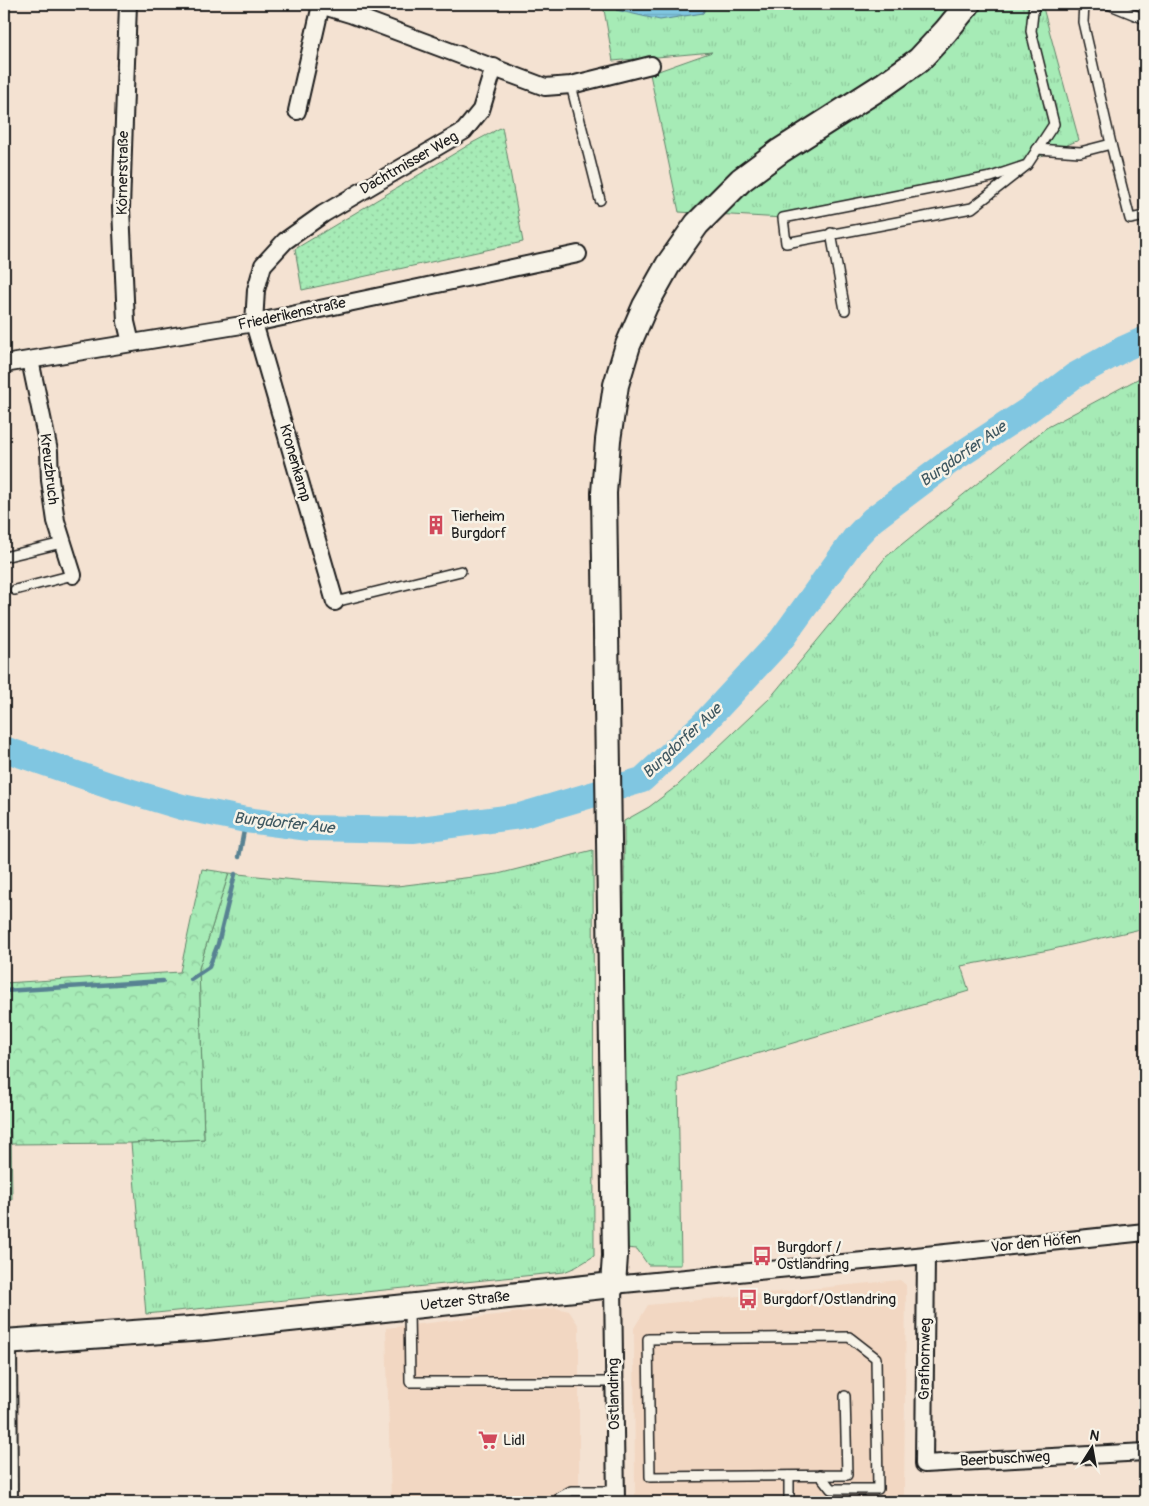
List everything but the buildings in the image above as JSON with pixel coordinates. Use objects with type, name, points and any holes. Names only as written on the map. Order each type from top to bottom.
[{"type":"street","name":"Körnerstraße","points":[[128,4],[121,208],[126,322],[130,343]]},
{"type":"street","points":[[297,111],[319,4],[494,67],[545,88],[571,85],[651,65]]},
{"type":"street","points":[[613,1285],[615,1256],[604,493],[608,440],[616,385],[628,345],[645,306],[668,265],[697,224],[741,180],[780,151],[919,60],[968,4]]},
{"type":"street","name":"Dachtmisser Weg","points":[[254,323],[256,290],[263,266],[285,241],[323,214],[464,132],[481,110],[494,67]]},
{"type":"street","name":"Friederikenstraße","points":[[4,364],[254,323],[578,254]]},
{"type":"street","name":"Kronenkamp","points":[[254,323],[335,602]]},
{"type":"street","name":"Kreuzbruch","points":[[30,360],[49,451],[50,480],[56,521],[73,575]]},
{"type":"street","name":"Vor den Höfen","points":[[926,1255],[1145,1232]]},
{"type":"street","name":"Uetzer Straße","points":[[6,1342],[205,1328],[613,1285],[926,1255]]},
{"type":"street","name":"Grafhornweg","points":[[924,1464],[926,1255]]},
{"type":"street","name":"Ostlandring","points":[[613,1285],[616,1496]]},
{"type":"street","points":[[6,1342],[9,1502]]},
{"type":"street","name":"Beerbuschweg","points":[[924,1464],[1145,1452]]},
{"type":"lane","points":[[1027,165],[991,177],[783,218],[786,243],[972,208],[1027,165],[1054,124],[1031,31],[1034,4]]},
{"type":"lane","points":[[1084,4],[1083,22],[1130,219],[1145,216]]},
{"type":"lane","points":[[1108,4],[1145,19]]},
{"type":"lane","points":[[571,85],[600,200]]},
{"type":"lane","points":[[1037,149],[1080,152],[1111,144]]},
{"type":"lane","points":[[831,234],[845,310]]},
{"type":"lane","points":[[4,557],[62,543]]},
{"type":"lane","points":[[335,602],[461,571]]},
{"type":"lane","points":[[15,590],[73,575]]},
{"type":"lane","points":[[410,1307],[410,1382],[614,1382]]},
{"type":"lane","points":[[820,1475],[831,1489],[878,1489],[876,1358],[849,1337],[648,1339],[650,1477],[789,1476],[820,1475],[847,1475],[845,1396]]},
{"type":"lane","points":[[789,1476],[789,1502]]},
{"type":"lane","points":[[560,1502],[560,1497],[571,1490],[616,1496]]},
{"type":"shaded area","points":[[900,1280],[906,1285],[904,1502],[635,1502],[634,1328],[648,1305]]},
{"type":"shaded area","points":[[556,1308],[569,1311],[579,1326],[579,1502],[391,1502],[386,1328]]},
{"type":"green space","points":[[603,4],[614,4],[616,10],[703,13],[707,4],[1042,4],[1079,140],[991,177],[783,218],[679,212],[650,74],[712,52],[613,61]]},
{"type":"green space","points":[[502,127],[523,242],[302,290],[295,249]]},
{"type":"green space","points":[[1145,375],[1145,703],[1143,705],[1145,742],[1145,928],[1049,950],[961,966],[969,991],[678,1077],[681,1265],[648,1265],[637,1249],[625,1248],[624,821],[649,807],[678,785],[770,698],[886,557],[1046,428]]},
{"type":"green space","points":[[593,850],[594,1256],[564,1272],[146,1314],[131,1143],[204,1139],[199,968],[229,873],[295,880],[397,886],[498,874]]},
{"type":"green space","points":[[202,869],[229,873],[199,968],[204,1139],[131,1143],[11,1144],[9,1011],[4,1010],[4,983],[180,972]]},
{"type":"green space","points":[[4,1010],[9,1010],[12,1199],[4,1200]]},
{"type":"water","points":[[614,4],[707,4],[703,13],[660,20],[616,10]]},
{"type":"waterway","name":"Burgdorfer Aue","points":[[4,749],[112,786],[182,807],[246,820],[309,828],[413,830],[520,816],[642,780],[702,725],[781,640],[854,539],[872,520],[949,462],[1027,411],[1074,376],[1145,339]]},
{"type":"waterway","points":[[239,857],[246,820]]},
{"type":"waterway","points":[[191,979],[209,967],[218,944],[235,874]]},
{"type":"waterway","points":[[4,991],[163,981]]},
{"type":"place","name":"Tierheim Burgdorf","points":[[436,525]]},
{"type":"place","name":"Burgdorf / Ostlandring","points":[[762,1256]]},
{"type":"place","name":"Burgdorf/Ostlandring","points":[[748,1299]]},
{"type":"place","name":"Lidl","points":[[488,1440]]}]
